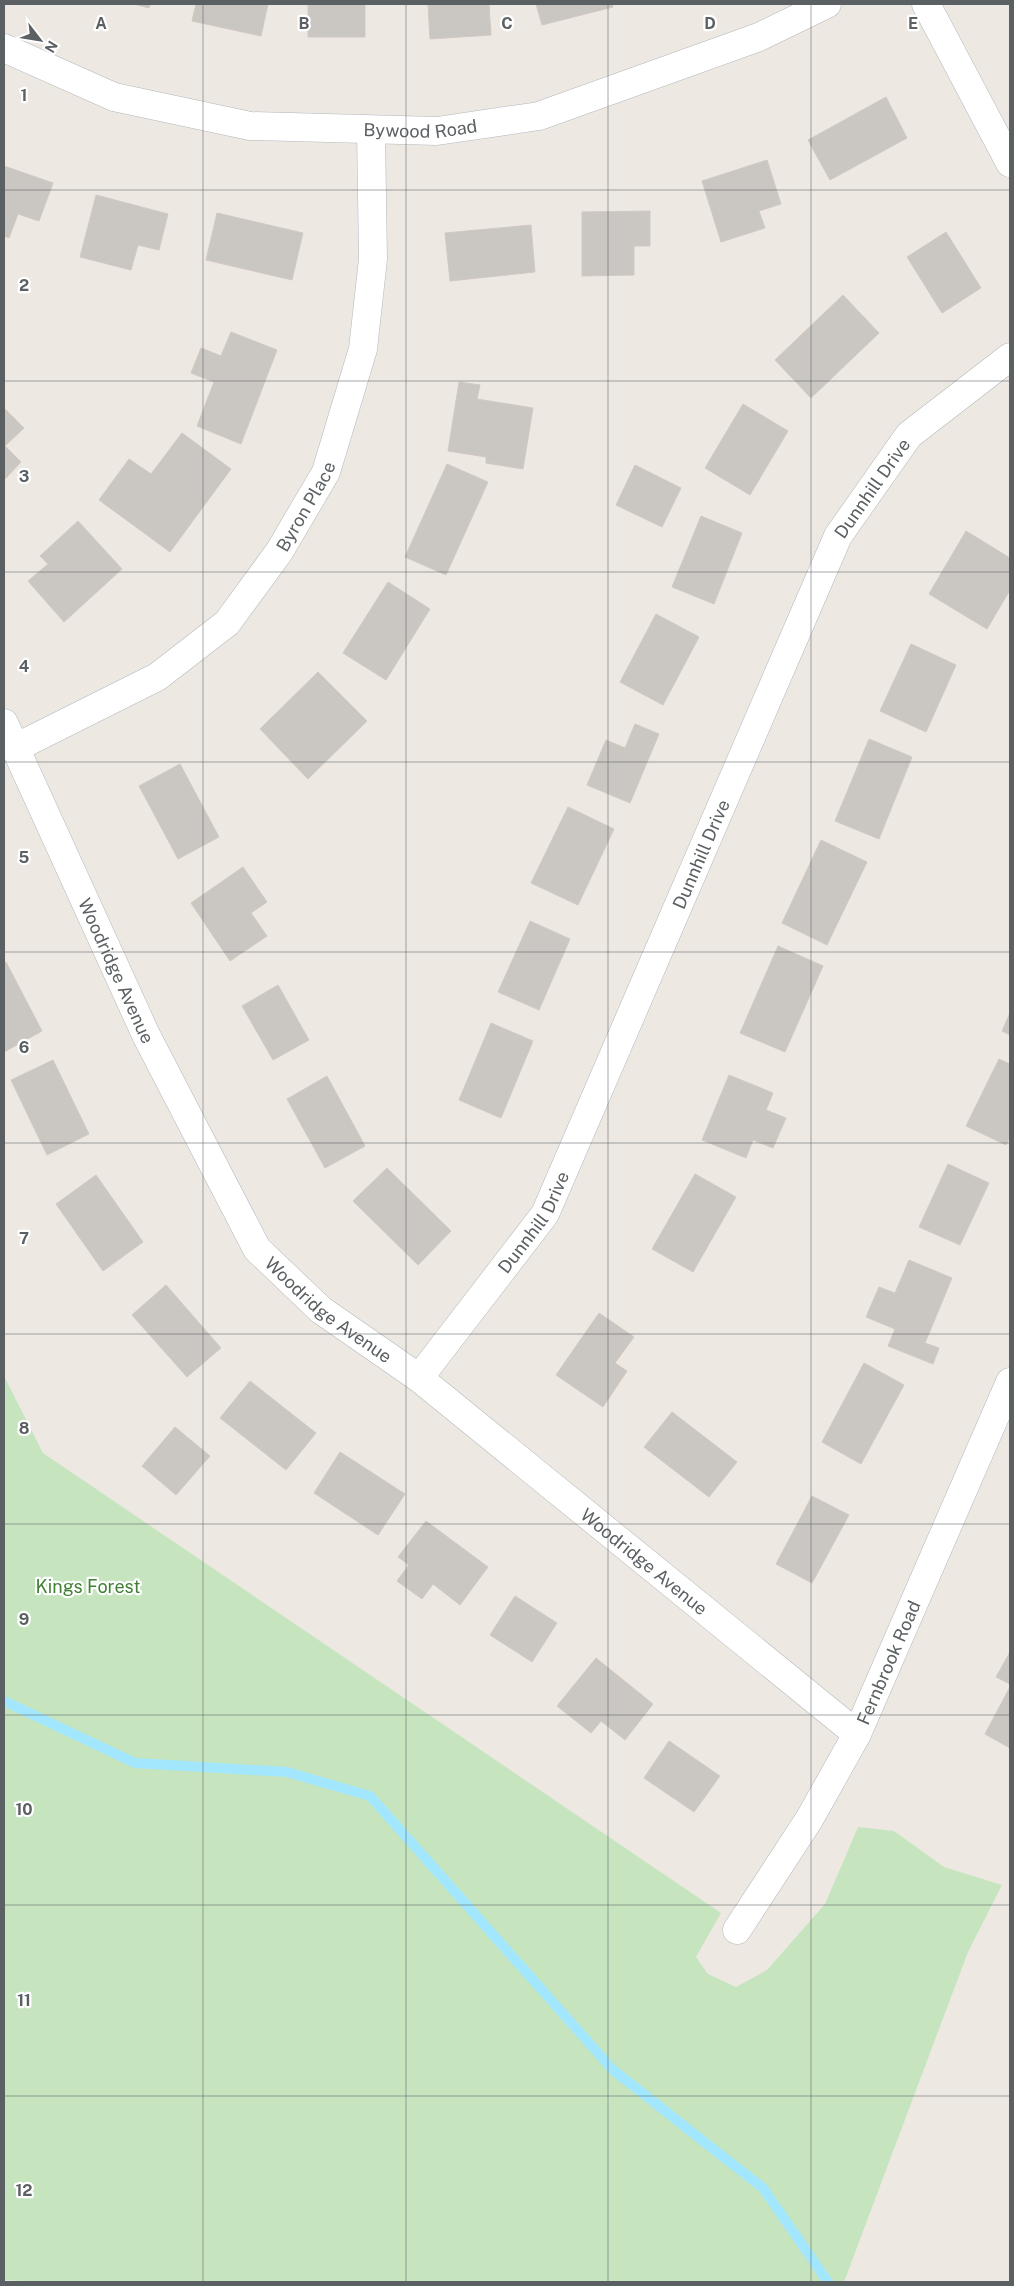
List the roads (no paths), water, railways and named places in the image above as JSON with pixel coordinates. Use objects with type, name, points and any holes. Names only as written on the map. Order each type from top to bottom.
[{"type":"street","name":"Bywood Road","points":[[4,48],[114,97],[250,126],[372,131],[437,131],[539,116],[758,37],[828,4]]},
{"type":"street","points":[[926,4],[1010,163]]},
{"type":"street","name":"Byron Place","points":[[14,748],[157,677],[226,622],[280,552],[326,472],[363,349],[373,259],[372,131]]},
{"type":"street","name":"Dunnhill Drive","points":[[419,1378],[545,1214],[838,536],[909,435],[1010,357]]},
{"type":"street","name":"Woodridge Avenue","points":[[4,723],[146,1036],[257,1248],[322,1310],[419,1378],[857,1734]]},
{"type":"street","name":"Fernbrook Road","points":[[737,1930],[810,1818],[857,1734],[1010,1382]]},
{"type":"waterway","points":[[4,1701],[135,1763],[287,1772],[370,1796],[613,2070],[763,2188],[828,2282]]},
{"type":"park label","name":"Kings Forest","points":[[88,1586]]}]
